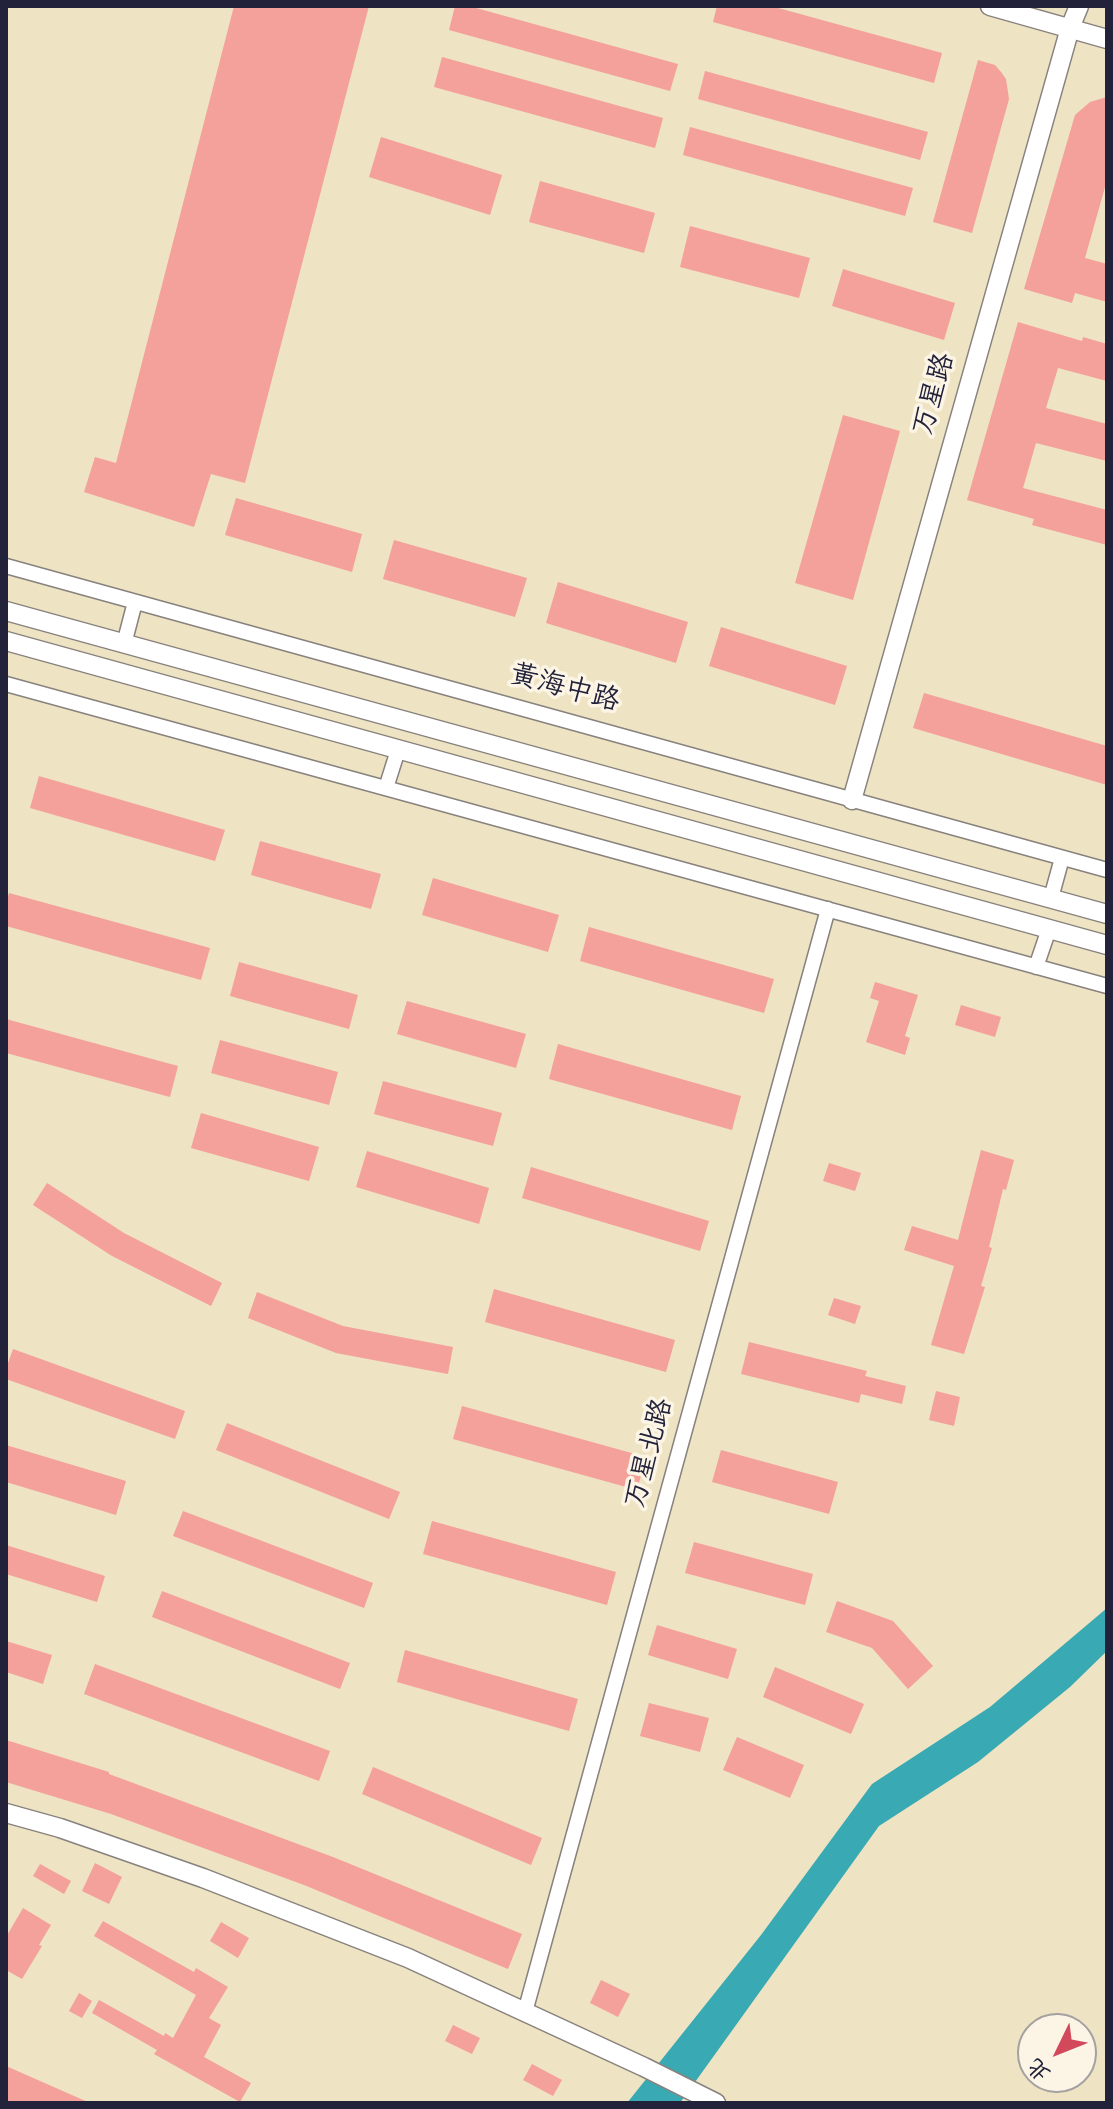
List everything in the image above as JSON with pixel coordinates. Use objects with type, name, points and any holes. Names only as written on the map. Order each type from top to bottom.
[{"type":"street","points":[[990,6],[1107,39]]},
{"type":"street","name":"万星路","points":[[852,800],[1070,28],[1079,6]]},
{"type":"street","name":"黄海中路","points":[[6,566],[1107,870]]},
{"type":"street","points":[[124,644],[135,602]]},
{"type":"street","points":[[6,611],[1107,914]]},
{"type":"street","points":[[6,641],[1107,945]]},
{"type":"street","points":[[6,684],[1107,986]]},
{"type":"street","points":[[386,788],[398,750]]},
{"type":"street","points":[[1051,898],[1062,858]]},
{"type":"street","name":"万星北路","points":[[525,2012],[828,909]]},
{"type":"street","points":[[1036,967],[1049,929]]},
{"type":"street","points":[[6,1813],[203,1878],[408,1958],[716,2103]]},
{"type":"water","points":[[1107,1608],[1107,1651],[1070,1687],[978,1762],[879,1826],[680,2103],[627,2103],[761,1935],[872,1784],[990,1707]]},
{"type":"building","points":[[234,6],[369,6],[245,483],[211,474],[194,527],[84,492],[95,457],[116,463]]},
{"type":"building","points":[[455,6],[469,6],[678,64],[670,91],[449,30]]},
{"type":"building","points":[[717,6],[771,6],[942,53],[934,83],[713,22]]},
{"type":"building","points":[[442,57],[663,118],[655,148],[434,87]]},
{"type":"building","points":[[978,60],[995,65],[1001,72],[1006,79],[1009,99],[972,233],[933,222]]},
{"type":"building","points":[[705,71],[928,132],[920,160],[698,99]]},
{"type":"building","points":[[1107,97],[1107,180],[1085,258],[1107,264],[1107,302],[1075,293],[1072,303],[1024,289],[1075,115],[1090,102]]},
{"type":"building","points":[[690,127],[913,188],[905,216],[683,155]]},
{"type":"building","points":[[381,137],[502,175],[490,215],[369,177]]},
{"type":"building","points":[[540,181],[655,213],[644,253],[529,222]]},
{"type":"building","points":[[690,226],[810,258],[799,298],[680,267]]},
{"type":"building","points":[[843,269],[955,303],[944,340],[832,306]]},
{"type":"building","points":[[1018,322],[1082,341],[1083,337],[1107,344],[1107,381],[1058,368],[1046,408],[1107,424],[1107,461],[1036,443],[1023,488],[1107,510],[1107,545],[1032,525],[1034,519],[967,500]]},
{"type":"building","points":[[843,415],[900,431],[853,600],[795,583]]},
{"type":"building","points":[[236,498],[362,534],[352,572],[225,535]]},
{"type":"building","points":[[394,540],[527,578],[515,617],[383,579]]},
{"type":"building","points":[[558,582],[688,622],[676,663],[546,623]]},
{"type":"building","points":[[721,627],[847,666],[835,705],[709,666]]},
{"type":"building","points":[[924,693],[1107,746],[1107,785],[913,728]]},
{"type":"building","points":[[39,776],[225,830],[215,861],[30,808]]},
{"type":"building","points":[[260,841],[381,874],[371,909],[251,875]]},
{"type":"building","points":[[433,878],[559,915],[548,952],[422,915]]},
{"type":"building","points":[[9,893],[210,948],[201,980],[6,926]]},
{"type":"building","points":[[589,927],[774,979],[764,1013],[580,961]]},
{"type":"building","points":[[239,962],[358,995],[349,1029],[230,996]]},
{"type":"building","points":[[875,982],[918,995],[905,1036],[910,1038],[905,1055],[866,1042],[879,1001],[870,998]]},
{"type":"building","points":[[407,1001],[526,1034],[516,1068],[397,1034]]},
{"type":"building","points":[[961,1005],[1001,1017],[995,1037],[955,1025]]},
{"type":"building","points":[[6,1019],[178,1066],[170,1097],[6,1053]]},
{"type":"building","points":[[220,1040],[338,1072],[329,1105],[211,1073]]},
{"type":"building","points":[[558,1044],[741,1096],[732,1130],[549,1079]]},
{"type":"building","points":[[383,1081],[502,1113],[493,1146],[374,1114]]},
{"type":"building","points":[[201,1113],[319,1147],[309,1181],[191,1148]]},
{"type":"building","points":[[981,1150],[1014,1160],[1006,1190],[1003,1189],[989,1247],[992,1248],[981,1286],[985,1287],[964,1354],[931,1345],[954,1266],[904,1250],[912,1226],[958,1240]]},
{"type":"building","points":[[367,1151],[489,1188],[479,1224],[356,1187]]},
{"type":"building","points":[[829,1163],[861,1173],[855,1191],[823,1181]]},
{"type":"building","points":[[531,1167],[709,1221],[700,1251],[522,1198]]},
{"type":"building","points":[[47,1183],[124,1233],[222,1283],[211,1306],[112,1256],[33,1205]]},
{"type":"building","points":[[494,1289],[675,1340],[666,1372],[485,1322]]},
{"type":"building","points":[[257,1292],[343,1326],[453,1347],[448,1374],[336,1353],[248,1318]]},
{"type":"building","points":[[834,1298],[861,1306],[855,1324],[828,1315]]},
{"type":"building","points":[[749,1342],[867,1371],[865,1376],[906,1386],[902,1404],[861,1394],[859,1403],[741,1374]]},
{"type":"building","points":[[13,1349],[185,1411],[175,1439],[6,1379]]},
{"type":"building","points":[[936,1391],[960,1397],[954,1426],[929,1420]]},
{"type":"building","points":[[462,1406],[646,1457],[637,1490],[453,1439]]},
{"type":"building","points":[[227,1423],[400,1492],[389,1519],[216,1450]]},
{"type":"building","points":[[6,1445],[126,1481],[116,1515],[6,1482]]},
{"type":"building","points":[[721,1450],[838,1482],[829,1514],[712,1482]]},
{"type":"building","points":[[183,1511],[373,1583],[364,1608],[173,1536]]},
{"type":"building","points":[[432,1521],[616,1572],[607,1605],[423,1554]]},
{"type":"building","points":[[694,1542],[813,1574],[805,1605],[685,1573]]},
{"type":"building","points":[[6,1545],[105,1576],[97,1602],[6,1574]]},
{"type":"building","points":[[162,1591],[350,1663],[340,1689],[152,1617]]},
{"type":"building","points":[[837,1601],[893,1621],[933,1666],[908,1689],[872,1648],[826,1632]]},
{"type":"building","points":[[657,1625],[737,1649],[728,1679],[648,1655]]},
{"type":"building","points":[[6,1641],[52,1655],[43,1684],[6,1672]]},
{"type":"building","points":[[405,1650],[578,1699],[569,1731],[397,1682]]},
{"type":"building","points":[[95,1664],[330,1751],[319,1781],[84,1694]]},
{"type":"building","points":[[775,1667],[864,1704],[851,1734],[763,1697]]},
{"type":"building","points":[[649,1703],[709,1718],[700,1752],[640,1736]]},
{"type":"building","points":[[737,1737],[804,1765],[790,1798],[723,1770]]},
{"type":"building","points":[[6,1740],[109,1772],[333,1857],[522,1934],[508,1969],[304,1885],[111,1814],[6,1782]]},
{"type":"building","points":[[373,1767],[542,1838],[531,1865],[362,1794]]},
{"type":"building","points":[[95,1863],[122,1877],[109,1904],[82,1891]]},
{"type":"building","points":[[40,1864],[71,1881],[64,1894],[33,1876]]},
{"type":"building","points":[[23,1908],[51,1925],[22,1979],[6,1970],[6,1937]]},
{"type":"building","points":[[103,1921],[194,1972],[196,1968],[228,1987],[209,2018],[221,2025],[204,2057],[251,2083],[240,2102],[154,2054],[157,2050],[92,2013],[99,2000],[173,2038],[196,1995],[94,1936]]},
{"type":"building","points":[[221,1922],[249,1938],[238,1958],[210,1941]]},
{"type":"building","points":[[601,1980],[630,1994],[618,2017],[590,2003]]},
{"type":"building","points":[[79,1993],[92,2001],[82,2018],[69,2011]]},
{"type":"building","points":[[453,2025],[480,2038],[472,2054],[445,2041]]},
{"type":"building","points":[[532,2064],[562,2080],[553,2096],[523,2080]]},
{"type":"building","points":[[6,2066],[90,2103],[12,2103],[6,2100]]}]
